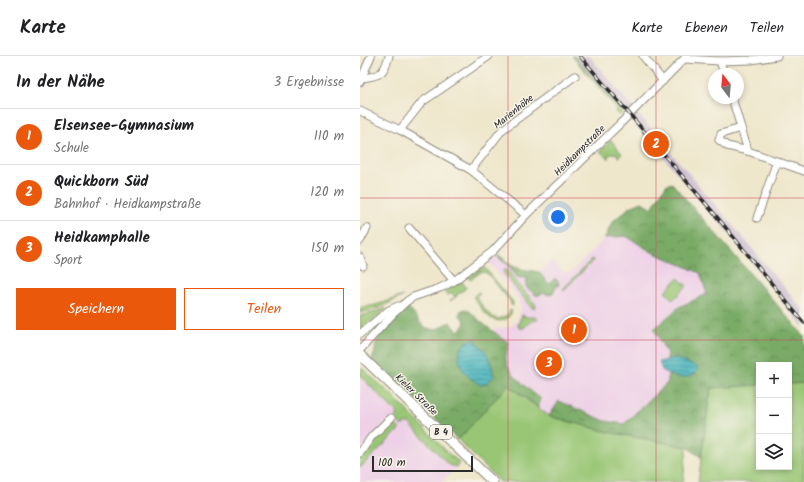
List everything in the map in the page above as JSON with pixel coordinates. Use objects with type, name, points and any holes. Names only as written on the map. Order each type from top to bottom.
[{"type":"main road","name":"Kieler Straße","points":[[360,355],[491,482]]},
{"type":"street","points":[[361,80],[371,56]]},
{"type":"street","points":[[361,80],[374,77],[382,73],[389,56]]},
{"type":"street","points":[[400,130],[422,102],[489,56]]},
{"type":"street","points":[[643,56],[663,81]]},
{"type":"street","name":"Heidkampstraße","points":[[360,334],[389,310],[413,297],[440,288],[454,281],[493,251],[526,215],[581,163],[686,57],[720,61],[751,60],[777,56]]},
{"type":"street","points":[[720,61],[722,68]]},
{"type":"street","name":"Marienhöhe","points":[[471,170],[502,130],[575,76]]},
{"type":"street","points":[[734,104],[748,151]]},
{"type":"street","points":[[360,111],[400,130],[471,170],[526,215]]},
{"type":"street","points":[[741,128],[721,134],[719,140],[726,146],[748,151],[804,171]]},
{"type":"street","points":[[757,218],[777,161]]},
{"type":"street","points":[[360,241],[367,228]]},
{"type":"street","points":[[409,228],[454,281]]},
{"type":"street","points":[[360,257],[363,266]]},
{"type":"street","name":"Heidkampstraße","points":[[360,350],[407,301]]},
{"type":"street","points":[[360,453],[372,436],[391,418]]},
{"type":"shaded area","points":[[574,56],[589,56],[719,209],[804,311],[804,328],[733,239]]},
{"type":"shaded area","points":[[626,236],[650,251],[700,273],[707,294],[679,307],[667,354],[668,382],[624,425],[605,421],[560,401],[549,416],[538,407],[541,398],[522,383],[511,371],[506,359],[509,343],[493,331],[495,329],[510,327],[516,322],[521,312],[520,304],[513,290],[488,262],[494,256],[498,255],[499,259],[507,264],[518,278],[527,278],[539,294],[546,294],[555,288],[549,284],[539,272],[552,260],[563,272],[570,273],[605,238]]},
{"type":"shaded area","points":[[360,370],[461,464],[442,482],[360,482]]},
{"type":"green space","points":[[572,56],[574,56],[623,111],[620,115],[616,112],[617,109]]},
{"type":"green space","points":[[611,140],[622,154],[618,157],[617,153],[608,155],[608,159],[600,151]]},
{"type":"green space","points":[[672,183],[804,336],[804,383],[792,384],[792,362],[756,362],[756,385],[711,388],[701,457],[687,447],[608,432],[549,416],[559,401],[605,421],[624,424],[668,382],[667,354],[654,329],[679,307],[707,294],[700,273],[650,251],[626,236],[605,238],[612,222],[630,207],[642,202],[652,208],[666,185]]},
{"type":"green space","points":[[498,255],[514,267],[539,272],[549,284],[555,278],[559,283],[558,286],[555,288],[553,293],[549,295],[543,293],[537,296],[526,287],[527,278],[518,278],[507,264],[499,259]]},
{"type":"green space","points":[[592,259],[594,260],[564,290],[563,289]]},
{"type":"green space","points":[[485,268],[513,302],[513,306],[487,273],[481,272],[470,280],[468,278]]},
{"type":"green space","points":[[504,270],[507,270],[536,305],[535,308],[532,308],[504,274]]},
{"type":"green space","points":[[678,278],[687,286],[673,300],[665,292]]},
{"type":"green space","points":[[462,281],[466,288],[457,296],[450,301],[455,297],[452,293],[447,295],[445,291]]},
{"type":"green space","points":[[478,292],[480,293],[476,297],[490,315],[497,319],[501,318],[507,315],[510,310],[512,311],[510,315],[504,320],[499,321],[490,318],[473,297]]},
{"type":"green space","points":[[403,296],[379,308],[360,313],[360,308]]},
{"type":"green space","points":[[408,307],[424,327],[435,330],[450,322],[458,331],[464,325],[465,321],[460,316],[460,311],[465,309],[468,310],[509,343],[506,355],[507,365],[525,386],[541,399],[538,407],[508,385],[458,440],[371,359],[376,343],[383,331]]},
{"type":"green space","points":[[385,308],[386,309],[360,330],[360,316]]},
{"type":"green space","points":[[522,315],[527,317],[536,317],[538,320],[531,321],[524,328],[519,328],[518,325]]},
{"type":"green space","points":[[362,368],[394,397],[450,455],[459,462],[457,467],[449,465],[409,423],[402,426],[395,419],[398,414],[360,376]]},
{"type":"green space","points":[[804,383],[804,482],[698,482],[711,388],[756,385],[756,470],[792,470],[792,384]]},
{"type":"green space","points":[[508,385],[549,416],[608,432],[687,447],[683,482],[500,482],[458,440]]},
{"type":"green space","points":[[392,421],[400,429],[360,468],[360,456],[371,441]]},
{"type":"water","points":[[473,339],[486,352],[494,377],[482,386],[469,377],[461,367],[459,356],[460,350],[467,342]]},
{"type":"water","points":[[674,358],[698,367],[696,373],[687,377],[678,377],[670,375],[662,370],[659,362]]},
{"type":"railway","points":[[580,56],[712,211],[804,323]]},
{"type":"place","name":"Quickborn Süd","points":[[656,144]]},
{"type":"place","name":"Elsensee-Gymnasium","points":[[574,330]]},
{"type":"place","name":"Heidkamphalle","points":[[549,363]]}]
